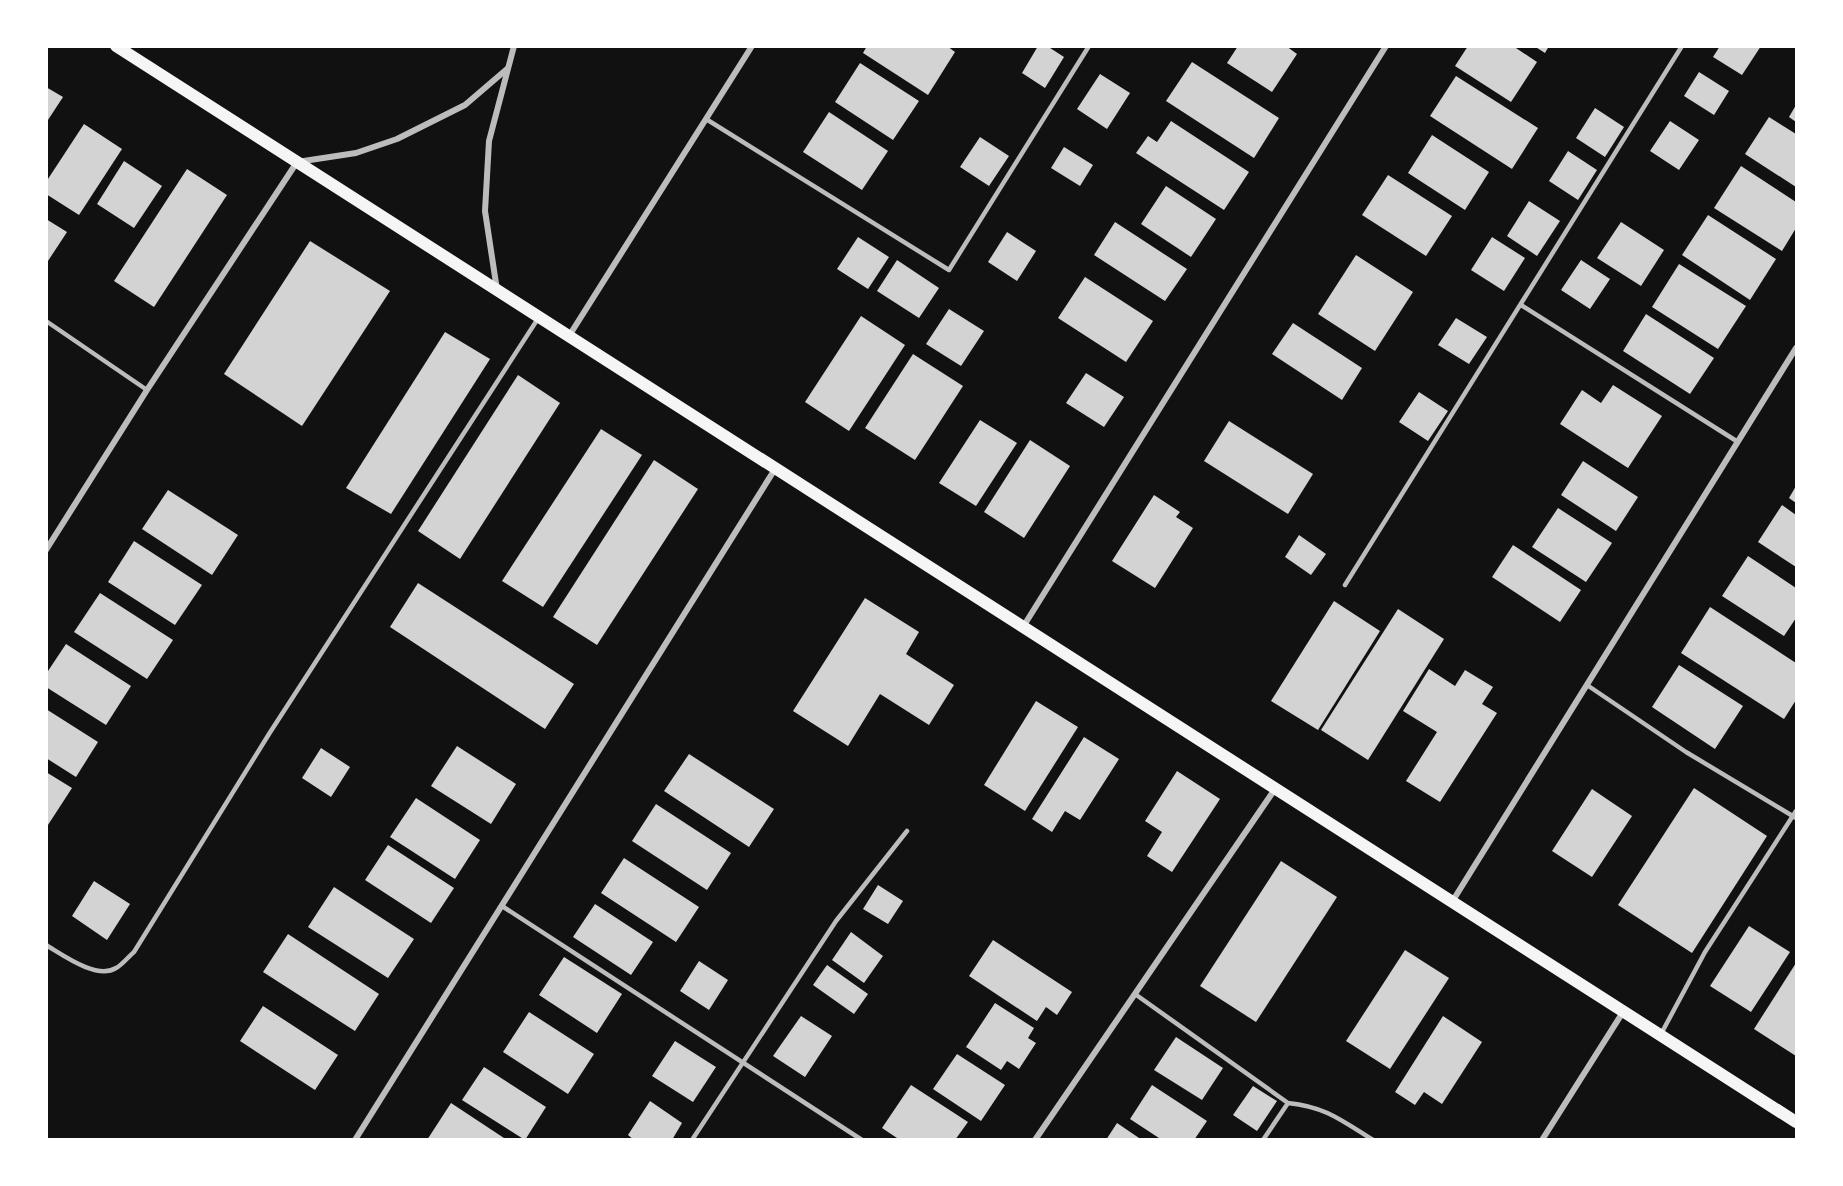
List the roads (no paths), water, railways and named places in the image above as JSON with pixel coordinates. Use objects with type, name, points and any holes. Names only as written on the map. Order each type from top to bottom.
[{"type":"main road","points":[[116,46],[1797,1122]]},
{"type":"street","points":[[497,290],[485,211],[489,141],[514,46]]},
{"type":"street","points":[[569,336],[752,46]]},
{"type":"street","points":[[1023,627],[1386,46]]},
{"type":"street","points":[[46,550],[147,390],[297,162],[356,153],[397,139],[465,105],[507,69]]},
{"type":"street","points":[[1452,902],[1797,348]]},
{"type":"street","points":[[355,1140],[776,468]]},
{"type":"street","points":[[1035,1140],[1275,788]]},
{"type":"street","points":[[1542,1140],[1623,1011]]},
{"type":"lane","points":[[706,119],[950,270],[1089,46]]},
{"type":"lane","points":[[1345,585],[1682,46]]},
{"type":"lane","points":[[1521,305],[1738,442]]},
{"type":"lane","points":[[46,945],[80,965],[100,972],[115,969],[134,952],[269,734],[539,317]]},
{"type":"lane","points":[[46,321],[147,390]]},
{"type":"lane","points":[[1587,684],[1686,752],[1796,815],[1705,952],[1660,1035]]},
{"type":"lane","points":[[692,1140],[836,921],[907,831]]},
{"type":"lane","points":[[502,906],[862,1140]]},
{"type":"lane","points":[[1135,994],[1288,1103],[1328,1111],[1373,1140]]},
{"type":"lane","points":[[1263,1140],[1288,1103]]}]
